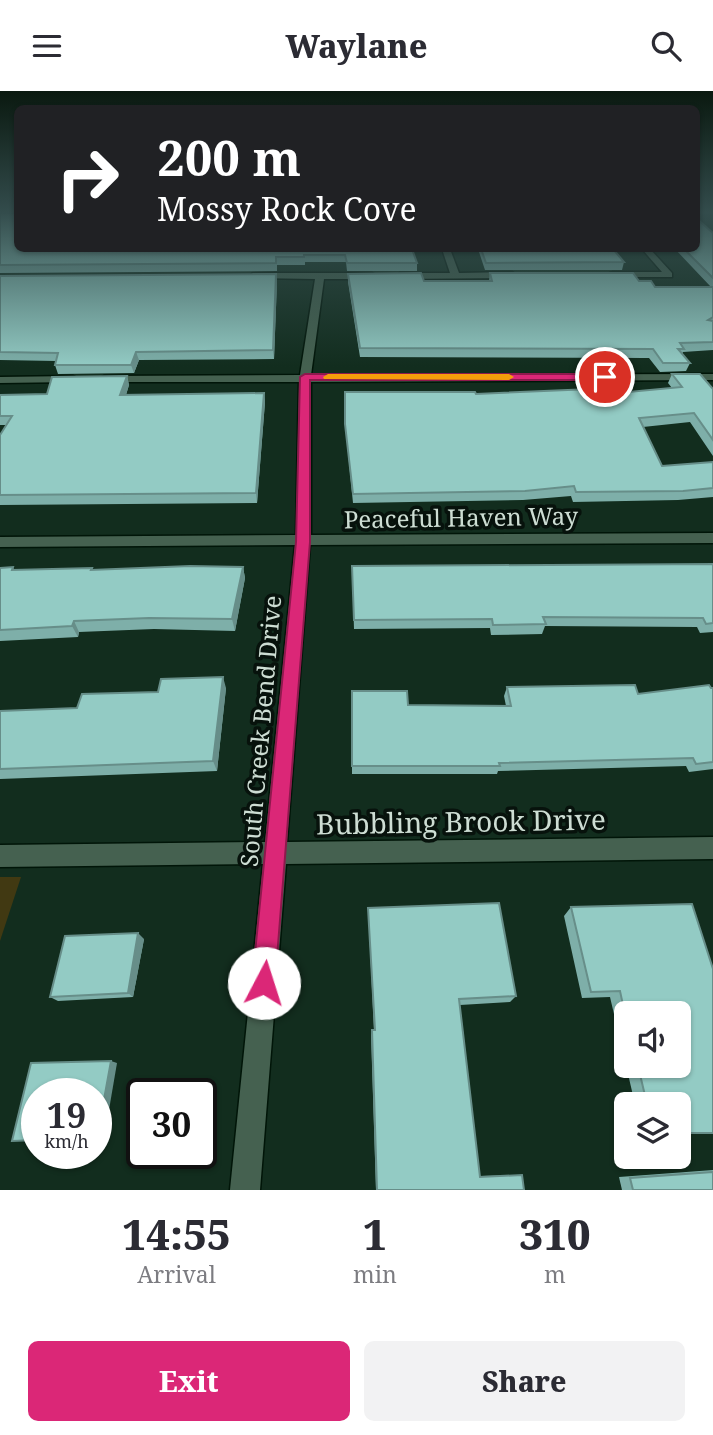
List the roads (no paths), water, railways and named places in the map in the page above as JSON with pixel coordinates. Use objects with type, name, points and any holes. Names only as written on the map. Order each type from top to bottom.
[{"type":"street","points":[[451,264],[454,275]]},
{"type":"street","points":[[602,275],[669,275],[660,264]]},
{"type":"street","points":[[237,277],[522,275]]},
{"type":"street","name":"South Creek Bend Drive","points":[[245,1190],[303,542],[305,377],[320,276]]},
{"type":"street","points":[[97,379],[713,377]]},
{"type":"street","points":[[0,380],[83,379]]},
{"type":"street","name":"Peaceful Haven Way","points":[[0,542],[713,538]]},
{"type":"street","name":"Bubbling Brook Drive","points":[[0,856],[713,848]]}]
